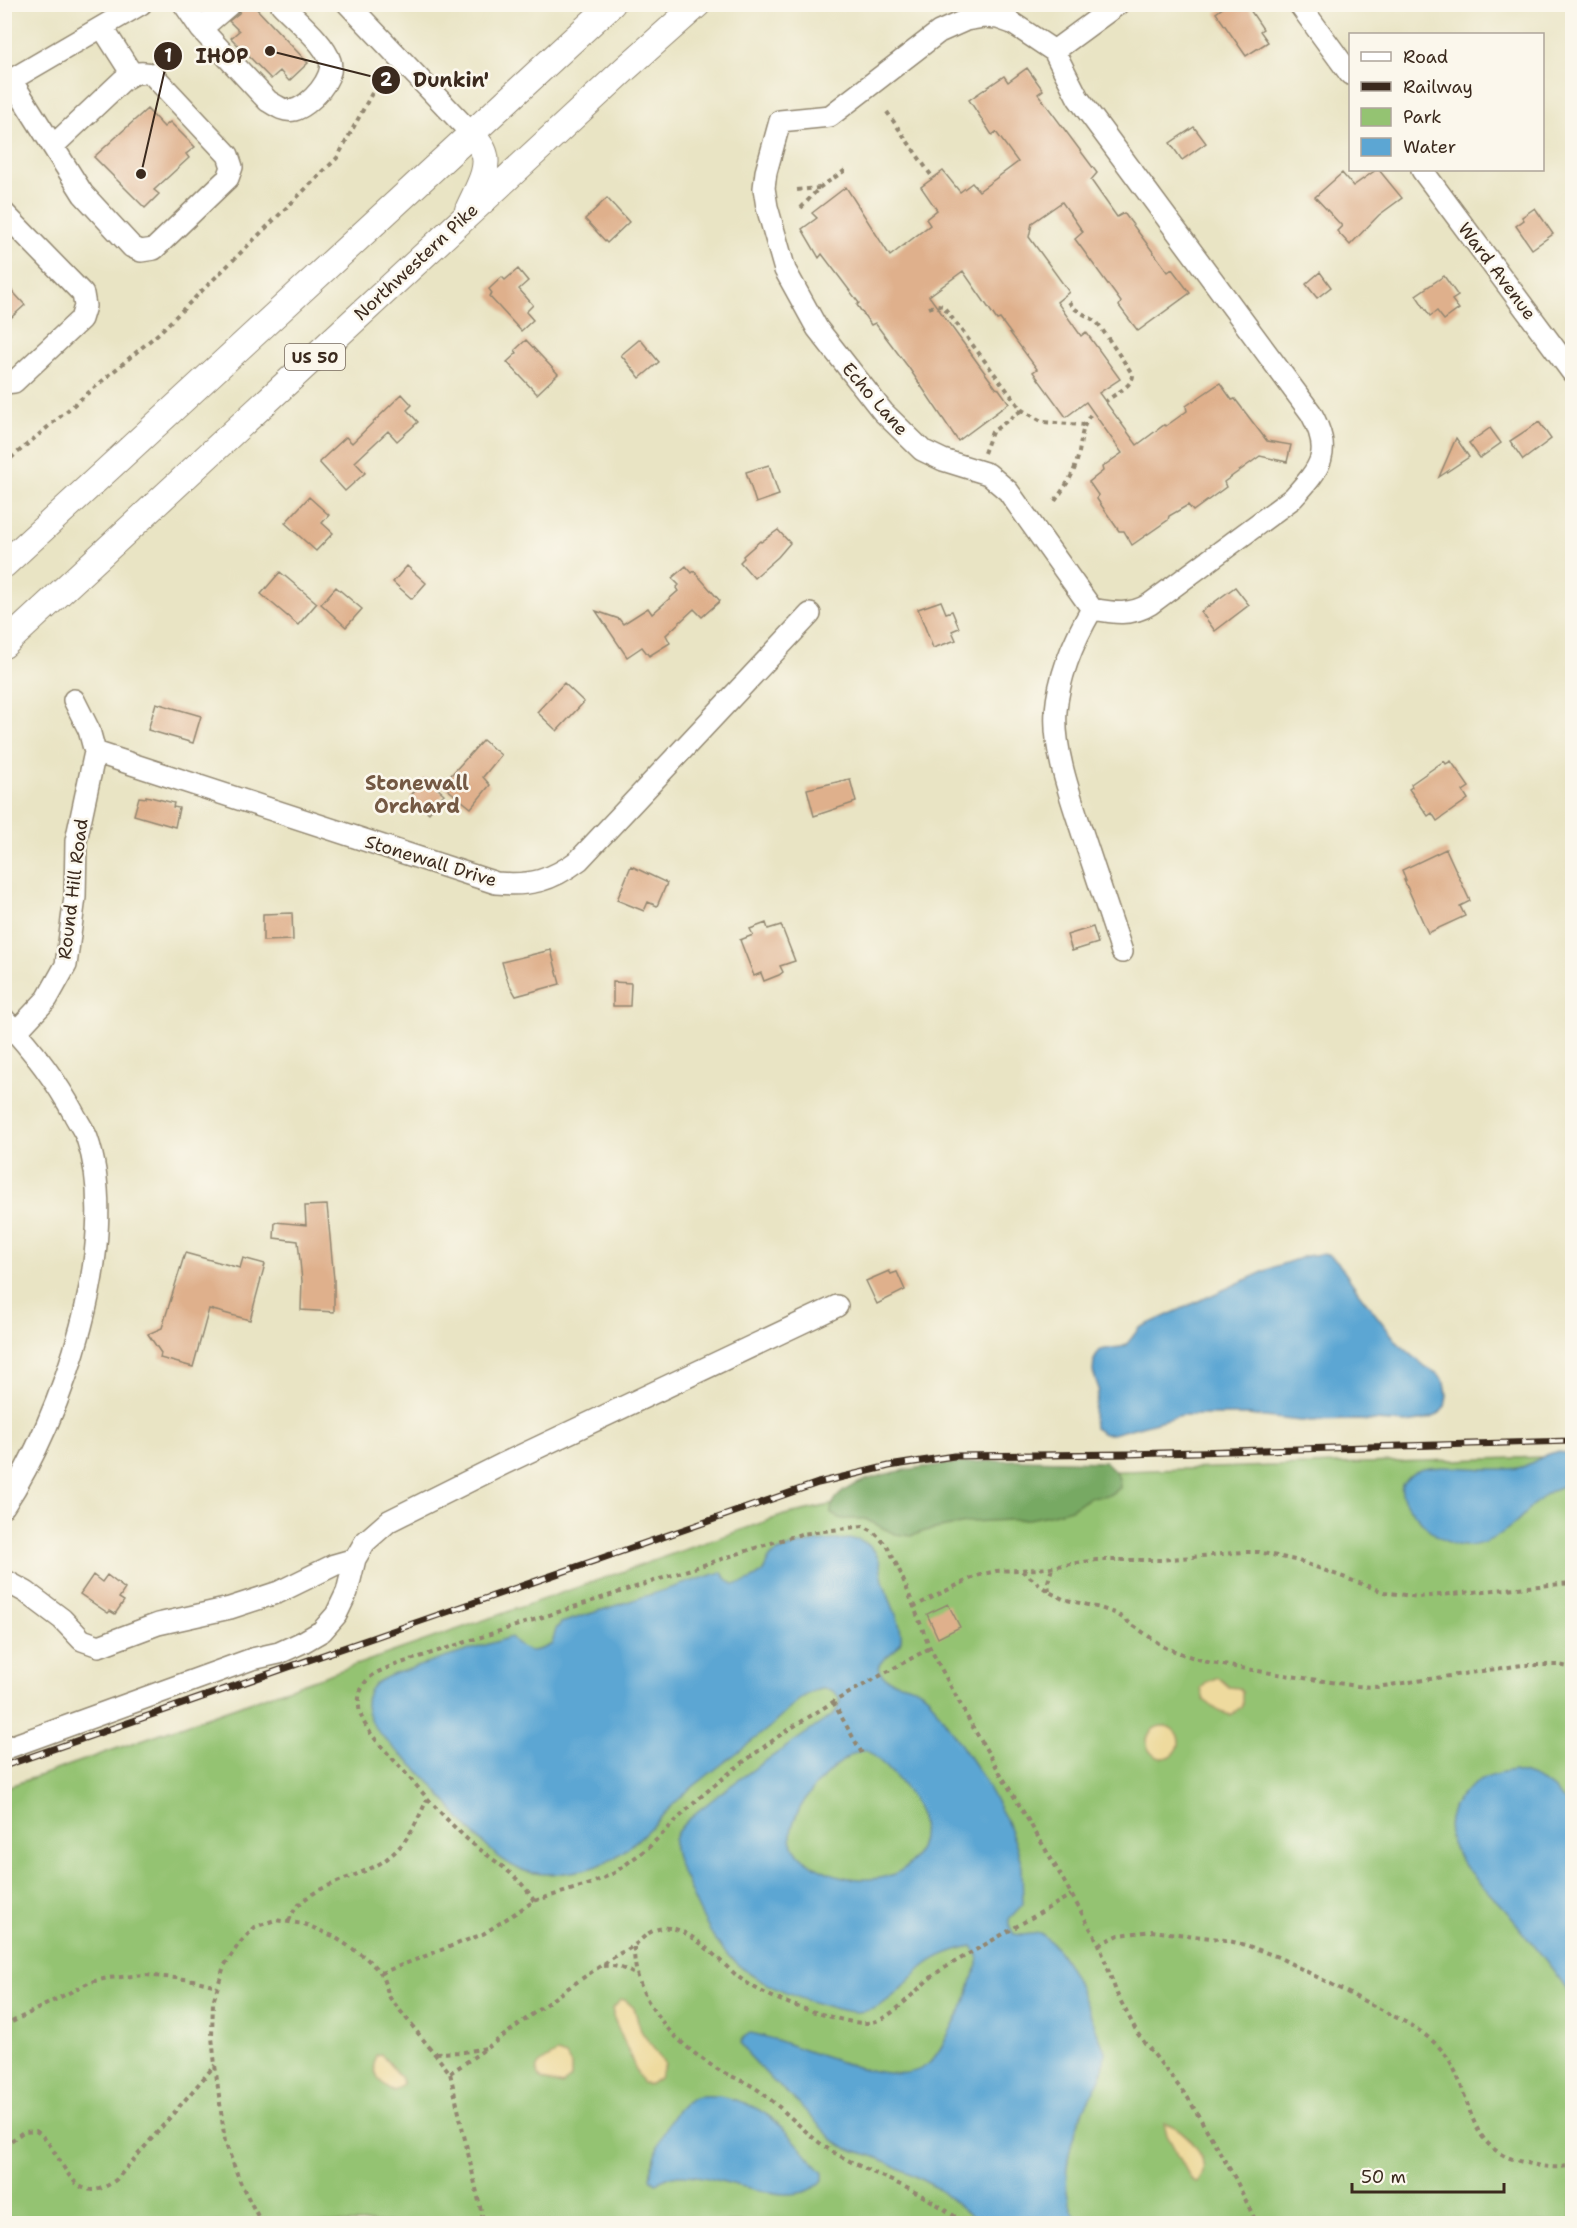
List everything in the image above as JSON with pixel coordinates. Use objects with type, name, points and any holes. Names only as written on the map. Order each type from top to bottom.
[{"type":"main road","points":[[4,565],[612,4]]},
{"type":"main road","name":"Northwestern Pike","points":[[4,645],[698,4]]},
{"type":"main road","points":[[464,218],[485,170],[484,151],[471,134]]},
{"type":"street","points":[[53,146],[132,74],[141,71],[152,74],[228,155],[232,167],[228,178],[154,249],[141,251],[132,247],[83,194],[8,82],[141,4]]},
{"type":"street","points":[[184,4],[201,29],[268,101],[280,109],[295,110],[313,98],[328,81],[331,64],[326,51],[281,4]]},
{"type":"street","points":[[201,29],[231,4]]},
{"type":"street","points":[[348,4],[471,134]]},
{"type":"street","points":[[1118,4],[1054,51],[1078,98],[1311,413],[1320,430],[1323,444],[1322,456],[1312,477],[1293,498],[1142,609],[1129,613],[1092,609],[1079,633],[1060,682],[1056,713],[1059,746],[1069,793],[1122,952]]},
{"type":"street","points":[[1299,4],[1349,73]]},
{"type":"street","name":"Echo Lane","points":[[1054,51],[1012,23],[998,18],[984,17],[966,20],[939,32],[830,116],[780,121],[766,171],[764,188],[767,207],[785,270],[817,328],[883,412],[909,439],[922,450],[943,460],[988,474],[1008,491],[1092,609]]},
{"type":"street","points":[[102,27],[132,74]]},
{"type":"street","name":"Ward Avenue","points":[[1423,171],[1572,372]]},
{"type":"street","points":[[4,213],[83,294],[85,306],[81,318],[14,382],[4,383]]},
{"type":"street","name":"Stonewall Drive","points":[[95,752],[496,883],[518,885],[539,883],[562,873],[579,860],[810,614]]},
{"type":"street","points":[[74,700],[89,730],[95,752]]},
{"type":"street","name":"Round Hill Road","points":[[4,1506],[40,1443],[61,1393],[87,1298],[97,1226],[98,1184],[87,1137],[58,1083],[10,1025],[46,999],[66,965],[75,897],[76,841],[95,752]]},
{"type":"street","points":[[4,1749],[252,1659],[279,1653],[303,1642],[322,1631],[336,1615],[347,1592],[355,1559],[365,1542],[389,1521],[503,1464],[837,1306]]},
{"type":"street","points":[[4,1580],[26,1592],[62,1619],[82,1640],[99,1646],[158,1624],[230,1608],[279,1592],[334,1565],[355,1559]]},
{"type":"path","points":[[4,464],[159,333],[337,158],[378,82]]},
{"type":"path","points":[[887,112],[933,178]]},
{"type":"path","points":[[801,208],[819,188],[847,168]]},
{"type":"path","points":[[797,190],[819,188]]},
{"type":"path","points":[[1069,302],[1075,309],[1097,322],[1133,375],[1130,384],[1105,402]]},
{"type":"path","points":[[929,308],[937,304],[943,306],[1022,410],[1043,422],[1083,425]]},
{"type":"path","points":[[984,453],[992,432],[1022,410]]},
{"type":"path","points":[[1055,501],[1071,478],[1076,466],[1083,425],[1092,411]]},
{"type":"path","points":[[534,1901],[522,1883],[466,1837],[427,1799],[376,1740],[361,1714],[359,1703],[363,1684],[382,1670],[554,1612],[778,1541],[801,1534],[863,1526],[873,1531],[888,1547],[930,1648],[970,1724],[1099,1944],[1110,1978],[1138,2034],[1188,2098],[1235,2178],[1257,2223]]},
{"type":"path","points":[[913,1607],[976,1576],[996,1571],[1052,1568],[1073,1562],[1096,1560],[1161,1560],[1243,1552],[1259,1552],[1328,1570],[1384,1592],[1419,1597],[1572,1583]]},
{"type":"path","points":[[1049,1592],[1048,1582],[1052,1568]]},
{"type":"path","points":[[1022,1570],[1049,1592],[1063,1599],[1117,1614],[1164,1647],[1211,1663],[1341,1684],[1377,1687],[1540,1664],[1572,1668]]},
{"type":"path","points":[[381,1973],[483,1934],[534,1901],[590,1884],[614,1873],[648,1848],[698,1799],[734,1769],[783,1733],[833,1701],[930,1648]]},
{"type":"path","points":[[833,1701],[863,1755]]},
{"type":"path","points":[[289,1921],[295,1908],[303,1901],[330,1885],[388,1858],[411,1833],[427,1799]]},
{"type":"path","points":[[450,2073],[545,2005],[634,1946],[653,1930],[666,1927],[693,1937],[725,1966],[761,1992],[782,2002],[856,2022],[871,2023],[883,2018],[928,1978],[1071,1895]]},
{"type":"path","points":[[262,2223],[241,2184],[225,2142],[212,2037],[213,2002],[224,1966],[231,1953],[255,1927],[275,1920],[311,1927],[333,1936],[365,1957],[381,1973],[390,1998],[450,2073],[484,2223]]},
{"type":"path","points":[[1099,1944],[1119,1935],[1152,1931],[1220,1939],[1246,1945],[1278,1957],[1427,2036],[1445,2054],[1451,2064],[1474,2125],[1489,2146],[1502,2155],[1521,2162],[1559,2168],[1572,2165]]},
{"type":"path","points":[[634,1946],[638,1977],[646,1996],[666,2028],[715,2068],[760,2091],[830,2151],[921,2193],[964,2223]]},
{"type":"path","points":[[603,1966],[612,1965],[638,1977]]},
{"type":"path","points":[[4,2026],[90,1982],[108,1978],[146,1975],[193,1980],[217,1986]]},
{"type":"path","points":[[435,2053],[457,2053],[489,2047]]},
{"type":"path","points":[[4,2146],[23,2132],[36,2131],[49,2142],[67,2175],[83,2188],[92,2190],[101,2188],[117,2179],[215,2065]]},
{"type":"green space","points":[[1572,1456],[1572,2223],[5,2223],[4,1788],[784,1515],[913,1487],[1066,1473]]},
{"type":"green space","points":[[1020,1460],[1104,1462],[1116,1473],[1120,1488],[1109,1495],[1090,1497],[1071,1509],[1049,1515],[1029,1519],[971,1522],[911,1536],[895,1534],[865,1519],[842,1519],[831,1514],[837,1498],[854,1485],[881,1476],[944,1465]]},
{"type":"sand","points":[[1218,1677],[1229,1687],[1239,1688],[1242,1691],[1242,1706],[1231,1715],[1220,1712],[1204,1700],[1201,1689],[1207,1682]]},
{"type":"sand","points":[[1163,1726],[1174,1731],[1179,1742],[1174,1753],[1163,1758],[1152,1753],[1147,1742],[1152,1731]]},
{"type":"sand","points":[[621,2000],[625,2000],[634,2008],[641,2031],[665,2065],[659,2078],[648,2085],[642,2083],[613,2016],[613,2008]]},
{"type":"sand","points":[[557,2053],[566,2056],[571,2065],[571,2078],[562,2085],[542,2080],[537,2070],[540,2064]]},
{"type":"sand","points":[[381,2054],[403,2084],[395,2091],[381,2082],[375,2071],[374,2060],[376,2055]]},
{"type":"sand","points":[[1164,2123],[1180,2131],[1195,2146],[1203,2165],[1203,2174],[1198,2182],[1193,2181],[1190,2177],[1167,2135]]},
{"type":"water","points":[[1329,1255],[1337,1261],[1398,1343],[1426,1367],[1438,1374],[1445,1383],[1447,1395],[1445,1407],[1438,1415],[1407,1423],[1357,1420],[1300,1421],[1248,1415],[1182,1415],[1112,1434],[1104,1434],[1094,1428],[1093,1413],[1099,1389],[1093,1372],[1094,1360],[1100,1350],[1126,1345],[1139,1328],[1274,1267],[1306,1256]]},
{"type":"water","points":[[1556,1452],[1567,1453],[1572,1459],[1572,1482],[1546,1494],[1518,1521],[1485,1542],[1462,1546],[1441,1538],[1430,1531],[1406,1504],[1402,1495],[1402,1484],[1413,1473],[1425,1469],[1437,1467],[1518,1468]]},
{"type":"water","points":[[858,1539],[870,1546],[876,1554],[885,1587],[900,1626],[899,1644],[882,1660],[878,1668],[888,1679],[914,1687],[928,1696],[978,1770],[1006,1819],[1022,1867],[1023,1904],[1009,1919],[1009,1926],[1014,1934],[1040,1933],[1061,1955],[1079,1987],[1105,2051],[1101,2076],[1083,2112],[1069,2154],[1066,2183],[1068,2198],[1080,2223],[979,2223],[937,2188],[876,2157],[846,2148],[832,2139],[797,2102],[773,2081],[747,2053],[741,2043],[750,2033],[867,2069],[891,2073],[911,2072],[927,2065],[940,2049],[964,2005],[978,1965],[972,1946],[955,1951],[926,1965],[895,1994],[877,2007],[868,2011],[846,2011],[799,1998],[758,1979],[734,1962],[703,1919],[674,1850],[678,1831],[718,1795],[834,1714],[841,1703],[832,1691],[817,1690],[799,1700],[771,1726],[689,1790],[629,1847],[615,1857],[587,1869],[553,1874],[527,1872],[506,1862],[493,1852],[426,1778],[390,1745],[368,1716],[366,1699],[371,1688],[397,1673],[511,1637],[529,1651],[539,1650],[552,1644],[556,1629],[561,1623],[721,1572],[728,1581],[741,1583],[758,1576],[771,1557],[785,1549],[816,1542]],"holes":[[[866,1750],[887,1767],[915,1803],[920,1814],[922,1836],[915,1857],[899,1871],[880,1878],[848,1878],[832,1874],[805,1860],[794,1848],[791,1830],[804,1801],[828,1773],[855,1753]]]},
{"type":"water","points":[[1513,1771],[1548,1785],[1567,1804],[1572,1813],[1572,1997],[1508,1913],[1471,1874],[1452,1844],[1448,1828],[1451,1812],[1461,1796],[1484,1779]]},
{"type":"water","points":[[719,2096],[738,2100],[767,2115],[789,2135],[823,2173],[823,2180],[810,2190],[793,2194],[773,2193],[689,2175],[672,2176],[655,2183],[650,2178],[654,2156],[664,2132],[678,2110],[695,2097]]},
{"type":"building","points":[[244,4],[252,4],[308,63],[289,81],[280,71],[271,79],[231,38],[239,31],[229,21],[239,13]]},
{"type":"building","points":[[1228,4],[1246,4],[1263,29],[1260,31],[1268,42],[1246,56],[1216,13]]},
{"type":"building","points":[[1027,68],[1043,90],[1038,94],[1097,173],[1091,180],[1117,217],[1124,213],[1168,272],[1172,269],[1190,293],[1138,331],[1119,306],[1121,302],[1075,239],[1083,232],[1062,202],[1032,223],[1029,237],[1069,292],[1057,302],[1081,336],[1086,332],[1120,379],[1099,393],[1137,445],[1187,411],[1186,406],[1220,383],[1267,441],[1291,445],[1287,462],[1260,456],[1224,482],[1226,487],[1193,511],[1188,505],[1169,516],[1168,520],[1132,545],[1124,531],[1119,531],[1097,499],[1098,495],[1089,482],[1103,471],[1102,467],[1122,453],[1086,402],[1066,417],[1033,372],[1037,369],[1000,319],[997,320],[963,271],[929,296],[1009,403],[958,441],[909,368],[875,323],[871,325],[857,305],[859,303],[822,254],[819,258],[802,229],[817,218],[812,213],[846,187],[890,256],[930,225],[926,219],[937,210],[921,187],[943,171],[960,192],[972,183],[979,191],[1018,162],[996,132],[992,135],[969,100],[1004,76],[1008,82]]},
{"type":"building","points":[[147,109],[164,127],[170,122],[195,147],[186,154],[189,158],[154,190],[159,194],[145,208],[94,157]]},
{"type":"building","points":[[1194,127],[1206,143],[1182,160],[1170,143]]},
{"type":"building","points":[[1375,171],[1380,171],[1402,198],[1379,215],[1350,245],[1337,231],[1342,226],[1315,197],[1342,173],[1353,186]]},
{"type":"building","points":[[607,198],[629,222],[607,243],[585,219]]},
{"type":"building","points":[[1535,208],[1553,234],[1532,249],[1516,226],[1524,220],[1522,217]]},
{"type":"building","points":[[518,269],[528,281],[519,289],[533,305],[526,312],[533,320],[521,331],[489,296],[492,293],[489,289],[502,277],[505,280]]},
{"type":"building","points":[[1320,272],[1331,287],[1317,298],[1306,284]]},
{"type":"building","points":[[1444,276],[1458,296],[1452,300],[1459,309],[1444,320],[1437,311],[1430,316],[1416,295]]},
{"type":"building","points":[[4,282],[25,305],[4,324]]},
{"type":"building","points":[[640,339],[659,362],[640,378],[621,355]]},
{"type":"building","points":[[526,340],[558,374],[537,394],[507,362]]},
{"type":"building","points":[[402,394],[412,405],[407,410],[418,422],[397,441],[388,431],[355,462],[365,473],[345,491],[319,462],[346,437],[352,443]]},
{"type":"building","points":[[1539,422],[1551,439],[1523,460],[1510,441]]},
{"type":"building","points":[[1490,428],[1501,443],[1480,458],[1469,443]]},
{"type":"building","points":[[1456,438],[1469,457],[1439,477]]},
{"type":"building","points":[[769,465],[779,495],[756,503],[746,472]]},
{"type":"building","points":[[309,497],[329,515],[322,523],[333,533],[316,551],[285,523]]},
{"type":"building","points":[[778,530],[790,543],[754,578],[740,562],[743,556],[760,541]]},
{"type":"building","points":[[407,566],[426,583],[412,599],[393,582]]},
{"type":"building","points":[[686,566],[692,573],[694,571],[720,601],[702,617],[694,609],[666,635],[670,643],[649,656],[642,647],[627,657],[596,611],[619,619],[623,624],[648,608],[652,614],[678,591],[676,588],[679,585],[672,578]]},
{"type":"building","points":[[280,572],[317,603],[298,625],[261,594]]},
{"type":"building","points":[[336,587],[362,609],[346,627],[321,604]]},
{"type":"building","points":[[1235,587],[1249,605],[1215,631],[1201,612]]},
{"type":"building","points":[[941,601],[946,613],[952,611],[959,628],[952,631],[956,640],[933,648],[918,609]]},
{"type":"building","points":[[564,683],[584,702],[557,731],[537,712]]},
{"type":"building","points":[[156,703],[201,716],[193,743],[148,730]]},
{"type":"building","points":[[483,740],[501,755],[483,777],[490,785],[471,808],[442,785]]},
{"type":"building","points":[[1444,761],[1446,764],[1451,761],[1469,787],[1463,791],[1468,799],[1437,821],[1432,813],[1428,816],[1409,789],[1412,787],[1411,784]]},
{"type":"building","points":[[425,778],[444,794],[429,813],[410,797]]},
{"type":"building","points":[[850,779],[856,802],[814,816],[807,789]]},
{"type":"building","points":[[146,796],[174,803],[173,807],[179,808],[175,827],[134,815],[139,797],[146,798]]},
{"type":"building","points":[[1446,849],[1470,901],[1460,906],[1465,916],[1428,933],[1404,880],[1406,880],[1402,870]]},
{"type":"building","points":[[631,866],[667,883],[657,906],[648,902],[644,911],[617,900]]},
{"type":"building","points":[[292,913],[293,940],[263,941],[263,914]]},
{"type":"building","points":[[766,923],[768,929],[781,925],[795,961],[780,966],[783,972],[764,981],[761,973],[754,976],[740,940],[753,935],[750,929]]},
{"type":"building","points":[[1093,927],[1098,943],[1072,951],[1067,935]]},
{"type":"building","points":[[551,950],[560,984],[516,996],[508,982],[502,962]]},
{"type":"building","points":[[613,982],[631,983],[630,1006],[613,1006]]},
{"type":"building","points":[[327,1205],[334,1280],[334,1312],[301,1310],[302,1281],[298,1241],[274,1238],[275,1222],[306,1225],[305,1206]]},
{"type":"building","points":[[185,1253],[240,1268],[243,1258],[265,1264],[250,1320],[209,1309],[193,1367],[160,1358],[161,1353],[148,1334],[162,1328]]},
{"type":"building","points":[[889,1271],[891,1274],[897,1272],[905,1290],[877,1304],[866,1281]]},
{"type":"building","points":[[93,1575],[102,1582],[107,1575],[125,1589],[119,1598],[124,1601],[115,1614],[110,1611],[108,1613],[80,1594]]},
{"type":"building","points":[[948,1604],[960,1627],[938,1638],[927,1614]]},
{"type":"railway","points":[[4,1766],[818,1483],[889,1466],[954,1456],[1130,1454],[1572,1441]]},
{"type":"place","name":"Dunkin'","points":[[270,51]]},
{"type":"place","name":"IHOP","points":[[141,174]]},
{"type":"district","name":"Stonewall Orchard","points":[[417,794]]}]
